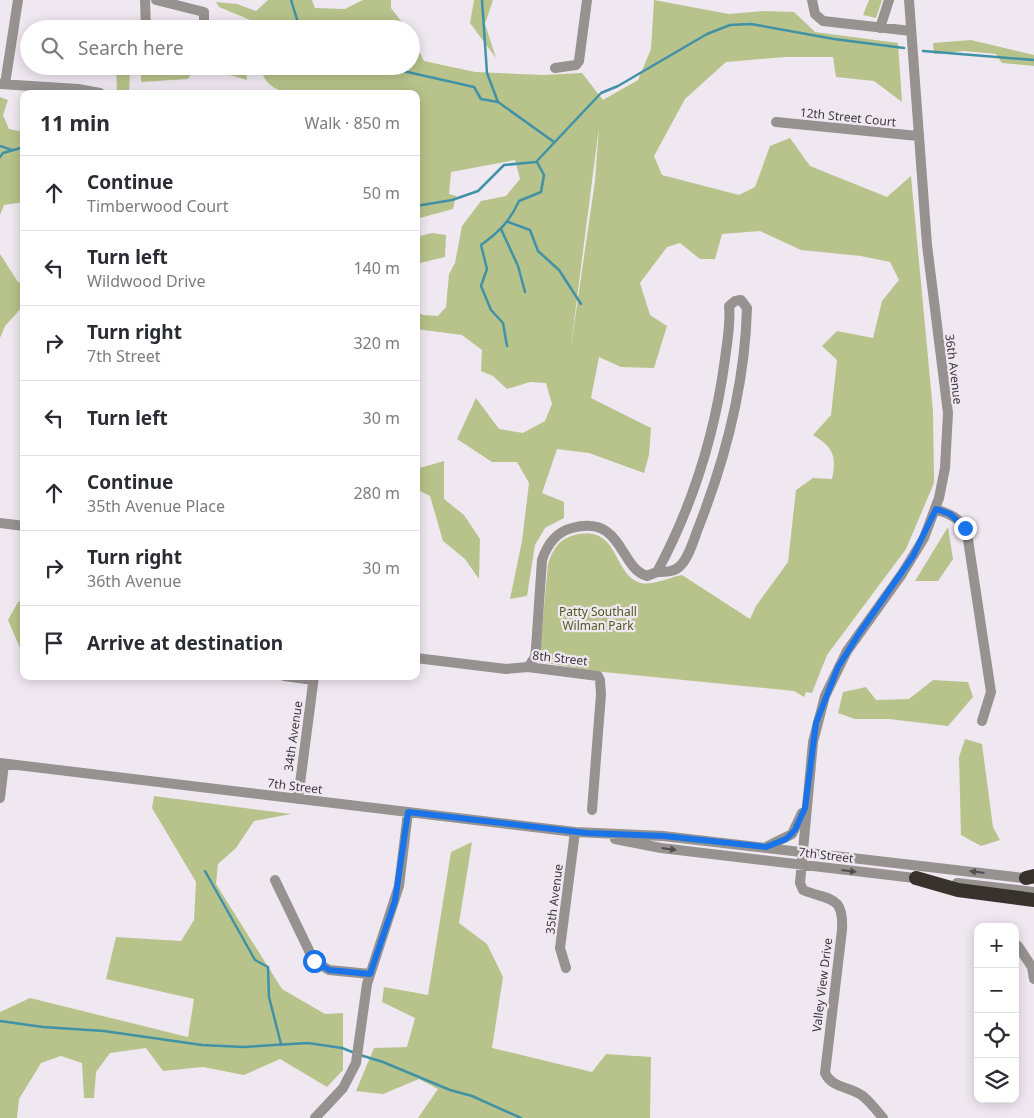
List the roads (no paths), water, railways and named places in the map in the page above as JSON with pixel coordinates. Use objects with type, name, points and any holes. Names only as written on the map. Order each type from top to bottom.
[{"type":"highway","points":[[916,878],[958,890],[1034,900]]},
{"type":"street","points":[[18,0],[3,84],[84,90]]},
{"type":"street","points":[[145,0],[146,20]]},
{"type":"street","points":[[156,0],[204,12],[204,20]]},
{"type":"street","points":[[555,68],[576,65],[581,55],[587,0]]},
{"type":"street","points":[[812,0],[815,14],[823,21],[911,31]]},
{"type":"street","points":[[880,28],[890,0]]},
{"type":"street","name":"36th Avenue","points":[[805,808],[816,723],[838,667],[855,638],[913,556],[936,509],[945,468],[948,414],[927,245],[909,0]]},
{"type":"street","name":"12th Street Court","points":[[776,122],[918,136]]},
{"type":"street","points":[[528,667],[535,656],[542,560],[545,551],[558,534],[580,526],[600,528],[619,544],[638,572],[647,576],[658,572],[674,570],[684,562],[708,501],[734,415],[741,371],[747,308],[741,300],[735,301],[729,306],[720,394],[708,444],[692,496],[674,542],[658,572]]},
{"type":"street","points":[[708,444],[714,441],[721,444],[723,456]]},
{"type":"street","points":[[936,509],[955,517],[967,533],[991,692],[982,721]]},
{"type":"street","points":[[0,523],[20,526]]},
{"type":"street","name":"8th Street","points":[[420,658],[506,669],[528,667],[590,674],[600,680],[592,810]]},
{"type":"street","name":"34th Avenue","points":[[298,799],[314,680]]},
{"type":"street","points":[[0,798],[2,763]]},
{"type":"street","name":"7th Street","points":[[2,763],[575,832],[664,836],[1031,878]]},
{"type":"street","points":[[766,847],[792,834],[805,808]]},
{"type":"street","name":"Valley View Drive","points":[[805,808],[801,888],[830,898],[836,902],[842,914],[842,930],[825,1073],[833,1084],[850,1089],[864,1097],[883,1118]]},
{"type":"street","points":[[315,1118],[337,1096],[353,1071],[359,1046],[370,974],[397,894],[408,812]]},
{"type":"street","name":"35th Avenue","points":[[566,968],[560,948],[575,832]]},
{"type":"street","name":"7th Street","points":[[587,833],[658,848],[1034,892]]},
{"type":"street","points":[[275,880],[314,961],[329,970],[370,974]]},
{"type":"street","points":[[1019,948],[1032,967],[1034,979]]},
{"type":"waterway","points":[[291,0],[297,20]]},
{"type":"waterway","points":[[482,0],[487,73],[498,102],[554,142]]},
{"type":"waterway","points":[[420,205],[452,200],[478,191],[504,165],[536,162],[601,93],[618,86],[707,34],[730,25],[751,24],[834,39],[904,48]]},
{"type":"waterway","points":[[923,51],[1034,60]]},
{"type":"waterway","points":[[420,75],[474,87],[481,99],[498,102]]},
{"type":"waterway","points":[[0,146],[12,150]]},
{"type":"waterway","points":[[0,157],[3,153],[20,148]]},
{"type":"waterway","points":[[507,346],[503,323],[491,310],[481,286],[487,269],[481,245],[503,226],[519,201],[541,192],[544,175],[537,162]]},
{"type":"waterway","points":[[508,222],[530,230],[538,251],[559,270],[581,304]]},
{"type":"waterway","points":[[501,229],[518,266],[525,292]]},
{"type":"waterway","points":[[205,871],[255,960],[268,967],[269,997],[281,1044]]},
{"type":"waterway","points":[[0,1021],[43,1027],[104,1031],[202,1045],[243,1047],[308,1043],[342,1048],[355,1053]]},
{"type":"waterway","points":[[360,1055],[383,1062],[450,1090],[472,1096],[521,1118]]},
{"type":"park label","name":"Patty Southall Wilman Park","points":[[598,618]]}]
